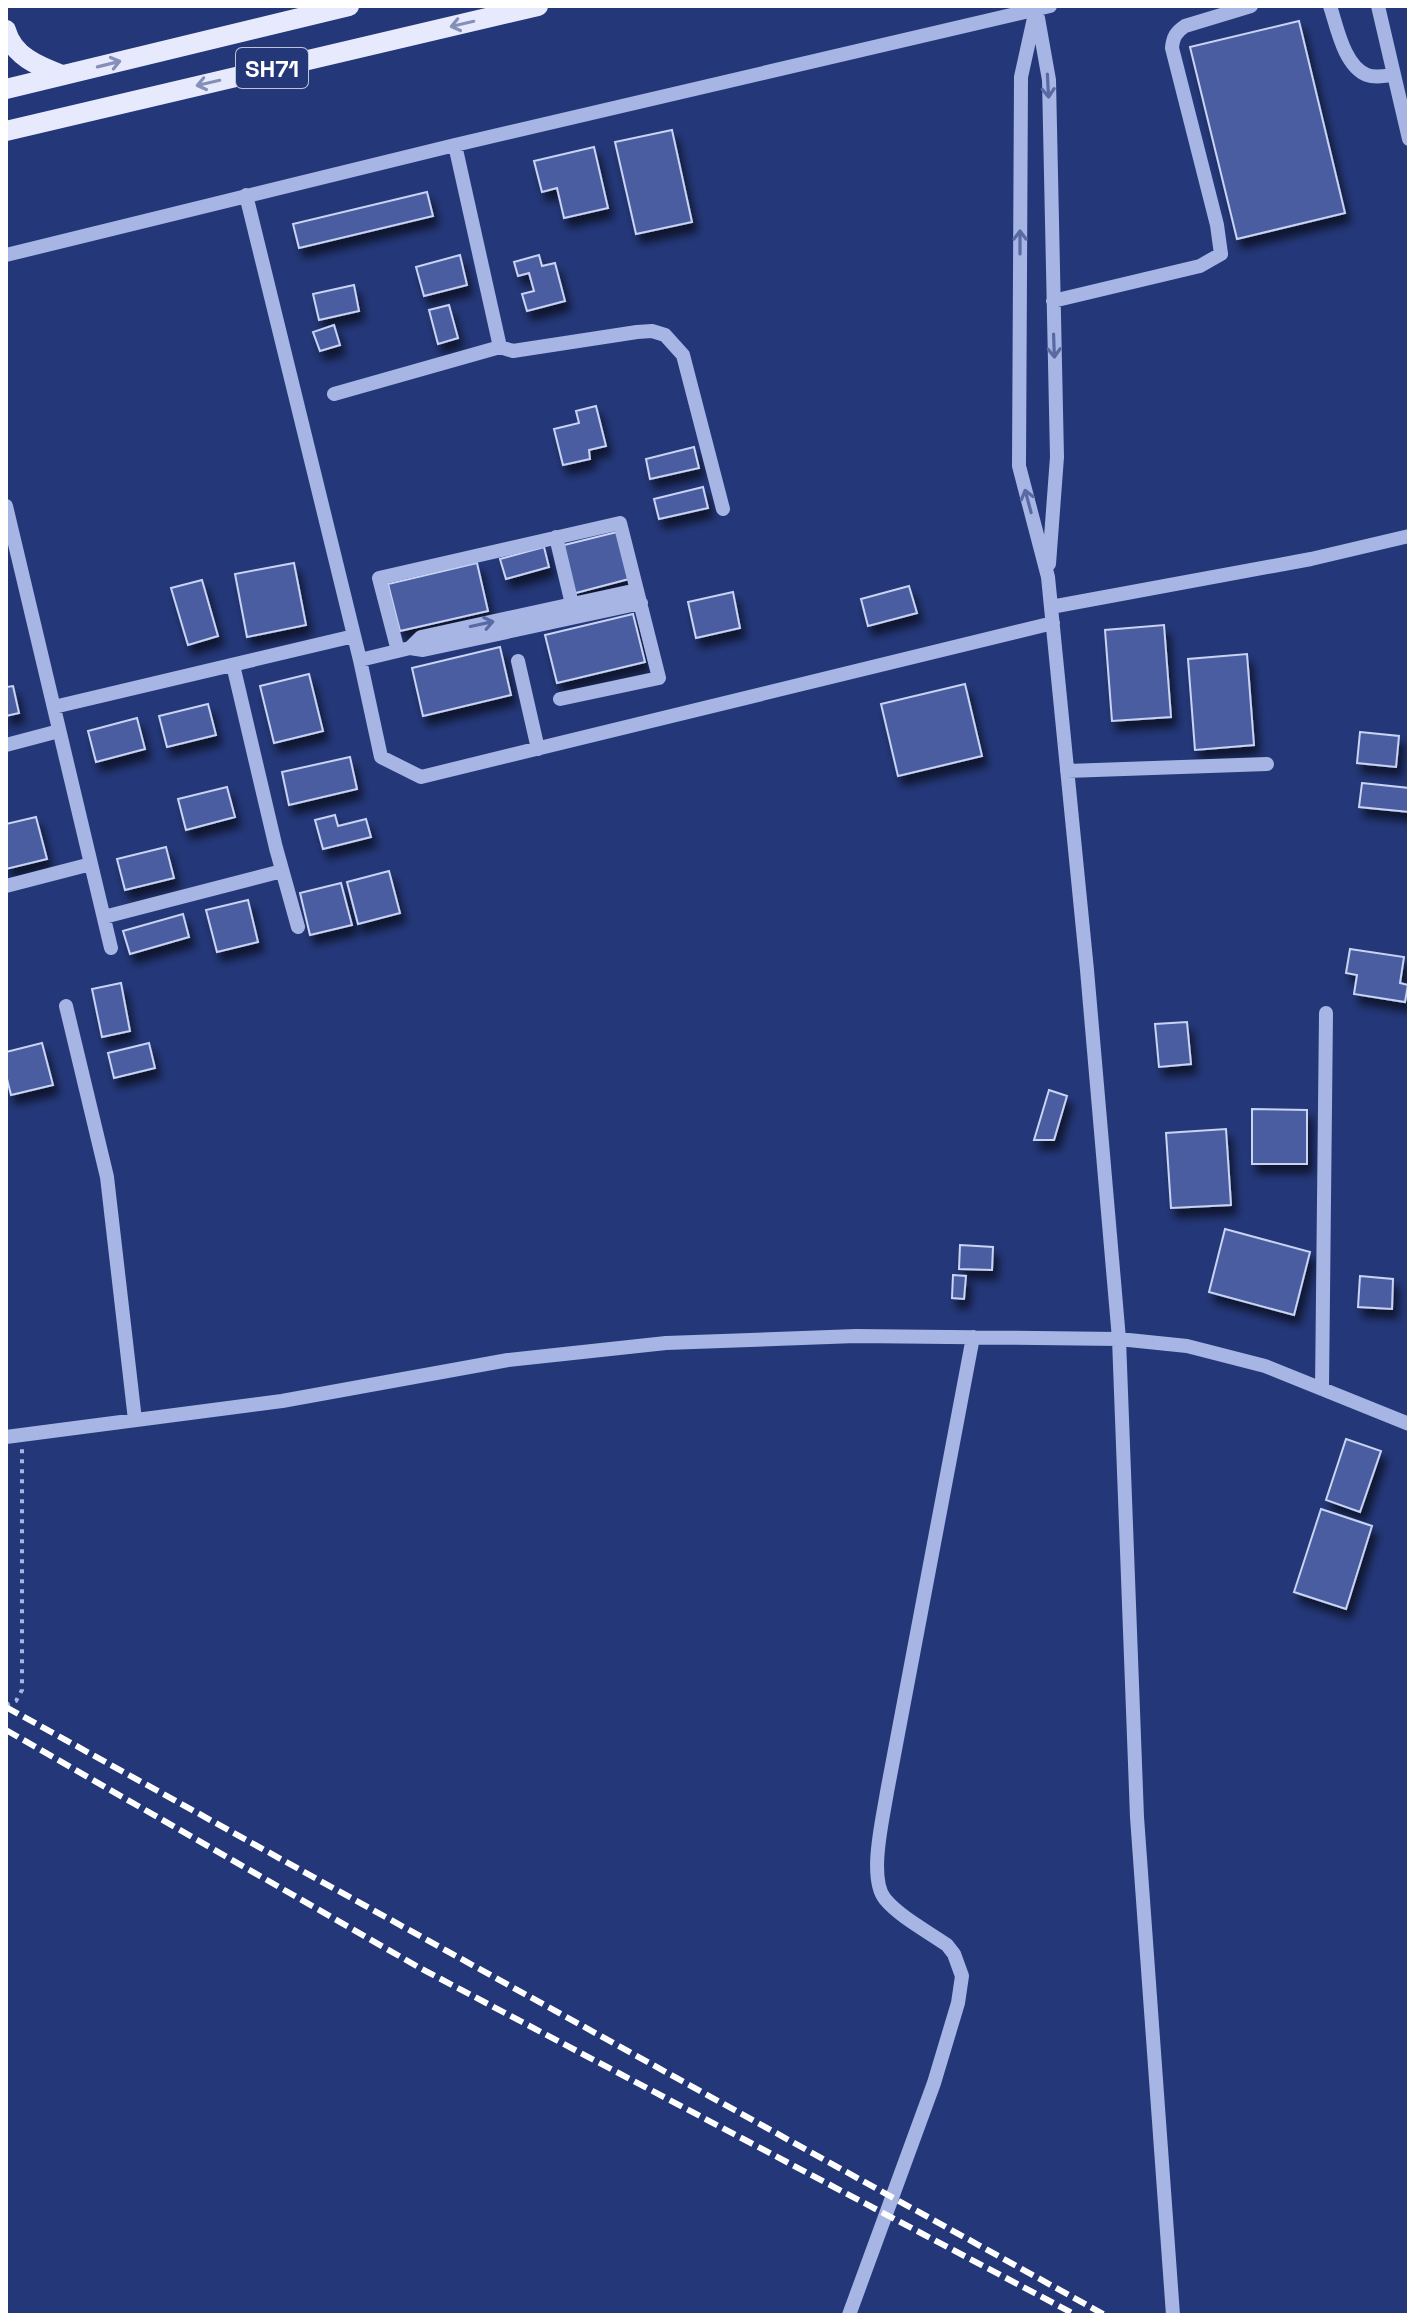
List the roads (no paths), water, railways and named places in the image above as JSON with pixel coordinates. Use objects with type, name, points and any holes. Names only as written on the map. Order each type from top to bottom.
[{"type":"main road","name":"SH71","points":[[6,89],[349,6]]},
{"type":"main road","name":"SH71","points":[[6,131],[538,6]]},
{"type":"main road","points":[[6,30],[10,43],[22,55],[34,64],[62,75]]},
{"type":"street","points":[[1053,301],[1200,266],[1221,254],[1217,225],[1172,48],[1173,39],[1177,31],[1185,26],[1251,6]]},
{"type":"street","points":[[1330,6],[1343,44],[1356,67],[1366,75],[1393,75]]},
{"type":"street","points":[[1378,6],[1409,139]]},
{"type":"street","points":[[1041,7],[1049,80],[1057,457],[1048,577]]},
{"type":"street","points":[[6,255],[246,195],[1041,7]]},
{"type":"street","points":[[1041,7],[1021,77],[1019,466],[1048,577],[1119,1339],[1137,1817],[1173,2315]]},
{"type":"street","points":[[455,145],[500,347]]},
{"type":"street","points":[[246,195],[381,757],[421,777],[1053,623]]},
{"type":"street","points":[[334,394],[500,347],[513,351],[652,331],[665,335],[683,355],[723,509]]},
{"type":"street","points":[[6,506],[111,948]]},
{"type":"street","points":[[404,649],[379,578],[620,523],[659,678],[560,699]]},
{"type":"street","points":[[1051,607],[1311,559],[1409,536]]},
{"type":"street","points":[[556,537],[572,604]]},
{"type":"street","points":[[360,660],[404,649],[423,650],[639,597]]},
{"type":"street","points":[[404,649],[421,637],[572,604],[639,597]]},
{"type":"street","points":[[54,707],[354,636]]},
{"type":"street","points":[[518,661],[538,749]]},
{"type":"street","points":[[233,665],[298,927]]},
{"type":"street","points":[[6,745],[59,731]]},
{"type":"street","points":[[1067,771],[1267,764]]},
{"type":"street","points":[[6,886],[91,864]]},
{"type":"street","points":[[104,917],[282,871]]},
{"type":"street","points":[[66,1006],[107,1177],[135,1420]]},
{"type":"street","points":[[1322,1389],[1326,1013]]},
{"type":"street","points":[[6,1437],[282,1401],[508,1360],[666,1343],[856,1336],[1119,1339],[1187,1346],[1265,1366],[1409,1424]]},
{"type":"street","points":[[849,2315],[934,2083],[958,2003],[962,1976],[947,1945],[884,1898],[877,1884],[877,1867],[890,1777],[973,1337]]},
{"type":"railway","points":[[6,1707],[1105,2315]]},
{"type":"railway","points":[[6,1730],[420,1968],[1076,2315]]}]
